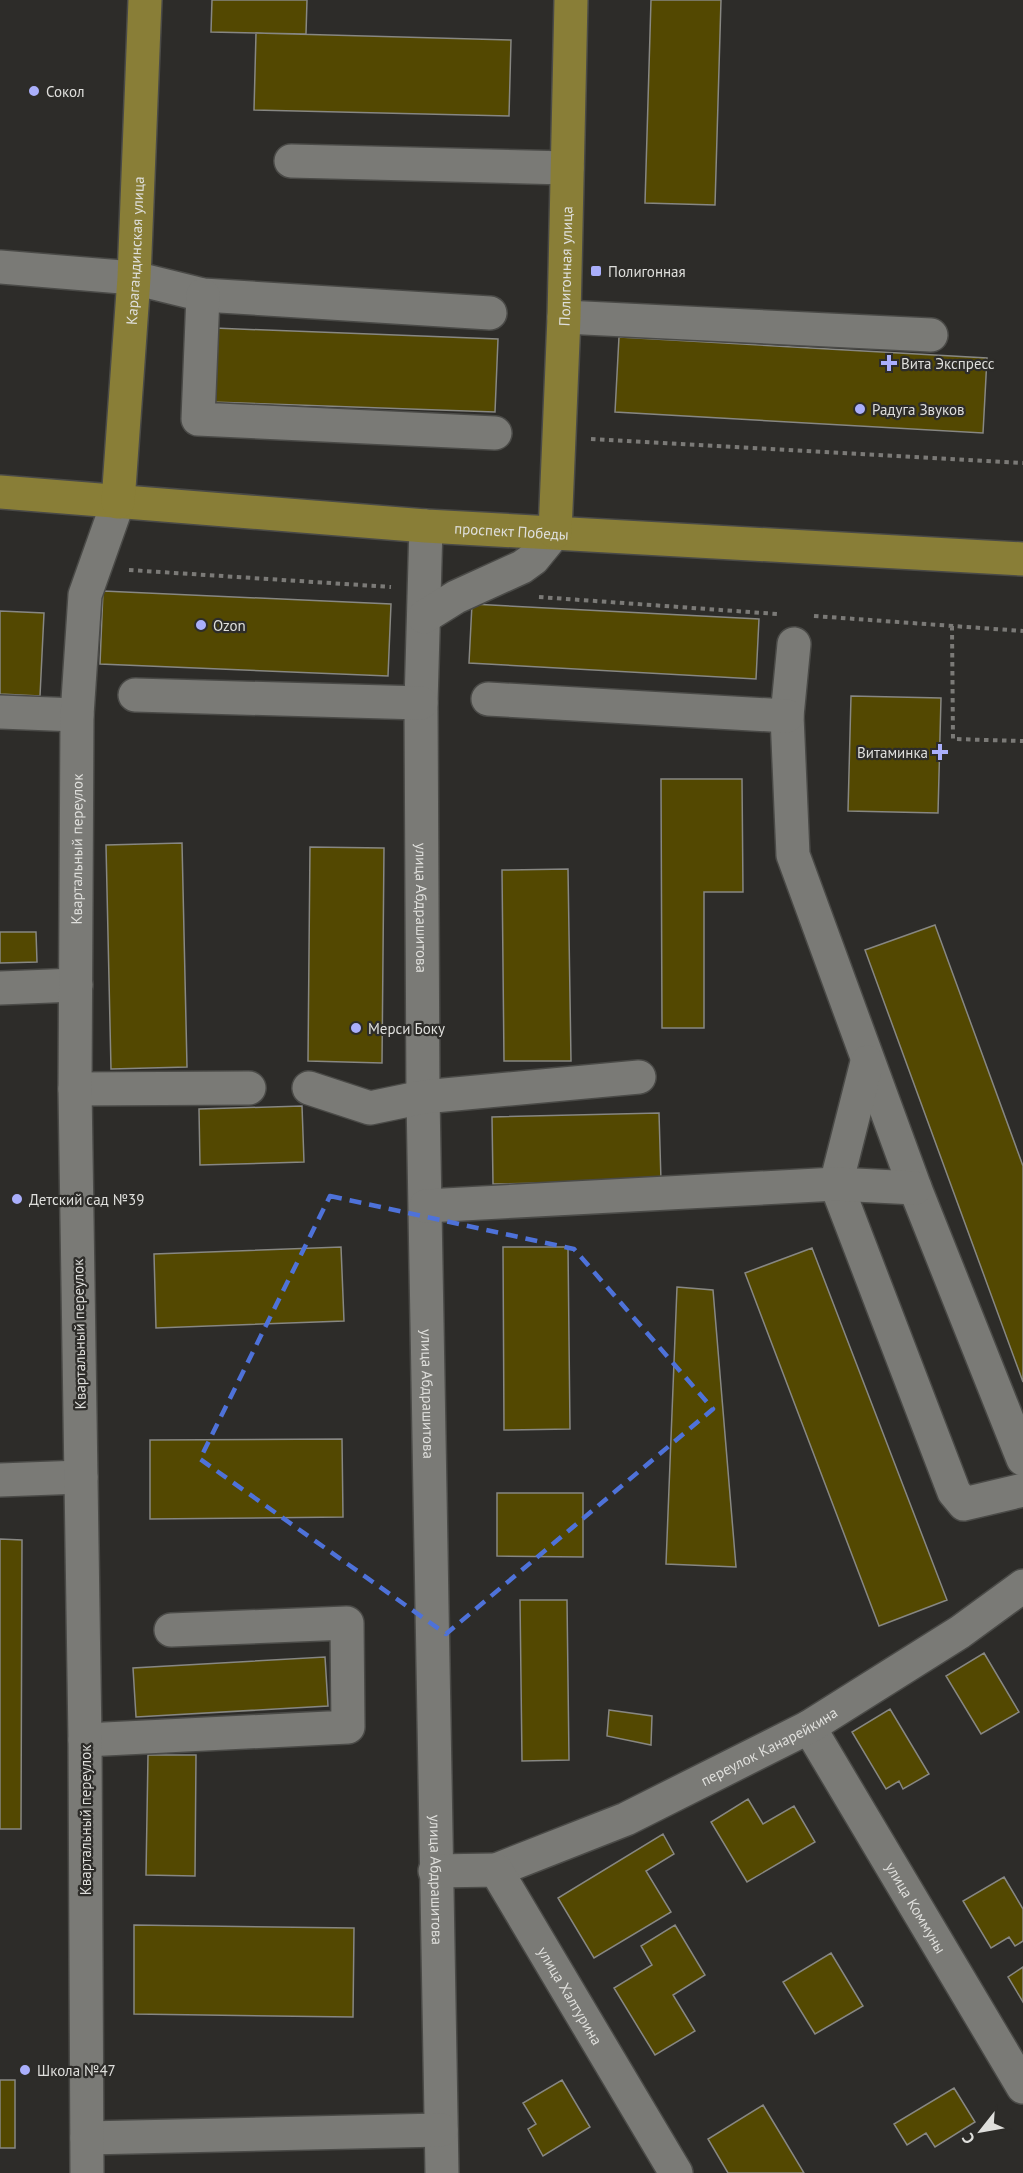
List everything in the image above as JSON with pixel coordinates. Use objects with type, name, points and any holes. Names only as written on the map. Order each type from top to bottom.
[{"type":"main road","name":"Карагандинская улица","points":[[118,501],[134,278],[145,0]]},
{"type":"main road","name":"Полигонная улица","points":[[555,532],[564,317],[570,0]]},
{"type":"main road","name":"проспект Победы","points":[[0,492],[426,526],[1023,559]]},
{"type":"street","points":[[291,161],[567,168]]},
{"type":"street","points":[[0,267],[134,278],[203,295],[490,313]]},
{"type":"street","points":[[203,295],[198,419],[495,434]]},
{"type":"street","points":[[564,317],[931,335]]},
{"type":"street","name":"Квартальный переулок","points":[[87,2173],[85,1740],[75,1089],[77,715],[85,596],[118,501]]},
{"type":"street","name":"улица Абдрашитова","points":[[426,526],[421,703],[423,1096],[442,2173]]},
{"type":"street","points":[[424,603],[456,597],[522,567],[533,559],[555,532]]},
{"type":"street","points":[[790,629],[788,716],[793,855],[867,1062],[1023,1459]]},
{"type":"street","points":[[135,695],[421,703]]},
{"type":"street","points":[[488,699],[788,716]]},
{"type":"street","points":[[0,712],[77,715]]},
{"type":"street","points":[[0,988],[76,985]]},
{"type":"street","points":[[867,1062],[836,1184],[954,1492],[964,1504],[1023,1490]]},
{"type":"street","points":[[309,1088],[370,1107],[423,1096],[639,1077]]},
{"type":"street","points":[[75,1089],[249,1088]]},
{"type":"street","points":[[426,1206],[836,1184],[915,1188]]},
{"type":"street","points":[[0,1480],[81,1477]]},
{"type":"street","name":"переулок Канарейкина","points":[[496,1870],[626,1819],[809,1727],[960,1632],[1023,1586]]},
{"type":"street","points":[[85,1740],[348,1727],[347,1623],[171,1630]]},
{"type":"street","name":"улица Коммуны","points":[[809,1727],[1023,2087]]},
{"type":"street","points":[[435,1872],[496,1870]]},
{"type":"street","name":"улица Халтурина","points":[[496,1870],[676,2173]]},
{"type":"street","points":[[87,2138],[441,2130]]},
{"type":"path","points":[[559,437],[1023,464]]},
{"type":"path","points":[[94,567],[424,603]]},
{"type":"path","points":[[537,597],[790,629]]},
{"type":"path","points":[[810,616],[1023,631]]},
{"type":"path","points":[[952,626],[953,739],[1023,741]]},
{"type":"highlighted area","points":[[330,1196],[574,1249],[713,1409],[446,1634],[200,1459]]},
{"type":"building","points":[[212,0],[307,0],[306,34],[211,32]]},
{"type":"building","points":[[651,0],[721,0],[715,205],[645,203]]},
{"type":"building","points":[[256,33],[511,40],[509,116],[254,110]]},
{"type":"building","points":[[214,328],[498,339],[495,412],[211,402]]},
{"type":"building","points":[[619,337],[987,358],[983,433],[615,412]]},
{"type":"building","points":[[103,591],[391,604],[388,676],[100,664]]},
{"type":"building","points":[[472,604],[759,619],[756,679],[469,663]]},
{"type":"building","points":[[0,611],[44,613],[40,696],[0,694]]},
{"type":"building","points":[[851,696],[941,698],[938,813],[848,811]]},
{"type":"building","points":[[661,779],[742,779],[743,892],[704,892],[704,1028],[662,1028]]},
{"type":"building","points":[[182,843],[187,1067],[111,1069],[106,845]]},
{"type":"building","points":[[310,847],[384,848],[382,1063],[308,1061]]},
{"type":"building","points":[[568,869],[571,1061],[504,1061],[502,870]]},
{"type":"building","points":[[935,925],[1023,1166],[1023,1382],[865,950]]},
{"type":"building","points":[[0,932],[36,932],[37,962],[0,963]]},
{"type":"building","points":[[302,1106],[304,1162],[200,1165],[199,1109]]},
{"type":"building","points":[[659,1113],[661,1181],[493,1184],[492,1117]]},
{"type":"building","points":[[341,1247],[344,1321],[156,1328],[154,1254]]},
{"type":"building","points":[[503,1247],[568,1247],[570,1429],[504,1430]]},
{"type":"building","points":[[812,1248],[947,1600],[879,1626],[745,1273]]},
{"type":"building","points":[[677,1287],[713,1290],[736,1567],[666,1564]]},
{"type":"building","points":[[342,1439],[343,1517],[150,1519],[150,1440]]},
{"type":"building","points":[[497,1493],[583,1493],[583,1557],[497,1556]]},
{"type":"building","points":[[0,1539],[22,1540],[21,1829],[0,1829]]},
{"type":"building","points":[[520,1600],[567,1600],[569,1760],[522,1761]]},
{"type":"building","points":[[984,1653],[1019,1712],[981,1734],[946,1676]]},
{"type":"building","points":[[325,1657],[328,1706],[136,1717],[133,1668]]},
{"type":"building","points":[[890,1709],[929,1774],[903,1789],[899,1781],[886,1789],[852,1732]]},
{"type":"building","points":[[609,1710],[652,1716],[651,1745],[607,1736]]},
{"type":"building","points":[[148,1755],[196,1755],[195,1876],[146,1875]]},
{"type":"building","points":[[748,1799],[763,1824],[794,1806],[815,1842],[747,1882],[711,1822]]},
{"type":"building","points":[[663,1834],[674,1854],[646,1871],[671,1912],[594,1958],[558,1898]]},
{"type":"building","points":[[1004,1877],[1023,1909],[1023,1941],[1015,1946],[1009,1937],[991,1948],[963,1901]]},
{"type":"building","points":[[134,1925],[354,1928],[353,2017],[134,2014]]},
{"type":"building","points":[[675,1925],[705,1975],[673,1995],[695,2031],[655,2055],[614,1988],[652,1965],[641,1946]]},
{"type":"building","points":[[831,1953],[863,2006],[815,2034],[783,1982]]},
{"type":"building","points":[[1023,1967],[1023,2002],[1008,1977]]},
{"type":"building","points":[[0,2080],[15,2080],[15,2148],[0,2148]]},
{"type":"building","points":[[562,2080],[590,2127],[543,2156],[528,2129],[536,2124],[523,2103]]},
{"type":"building","points":[[954,2088],[975,2122],[935,2147],[926,2133],[907,2145],[894,2124]]},
{"type":"building","points":[[763,2105],[804,2173],[728,2173],[708,2139]]},
{"type":"place","name":"Сокол","points":[[34,91]]},
{"type":"place","name":"Полигонная","points":[[596,271]]},
{"type":"place","name":"Вита Экспресс","points":[[889,363]]},
{"type":"place","name":"Радуга Звуков","points":[[860,409]]},
{"type":"place","name":"Ozon","points":[[201,625]]},
{"type":"place","name":"Витаминка","points":[[940,752]]},
{"type":"place","name":"Мерси Боку","points":[[356,1028]]},
{"type":"place","name":"Детский сад №39","points":[[17,1199]]},
{"type":"place","name":"Школа №47","points":[[25,2070]]}]
